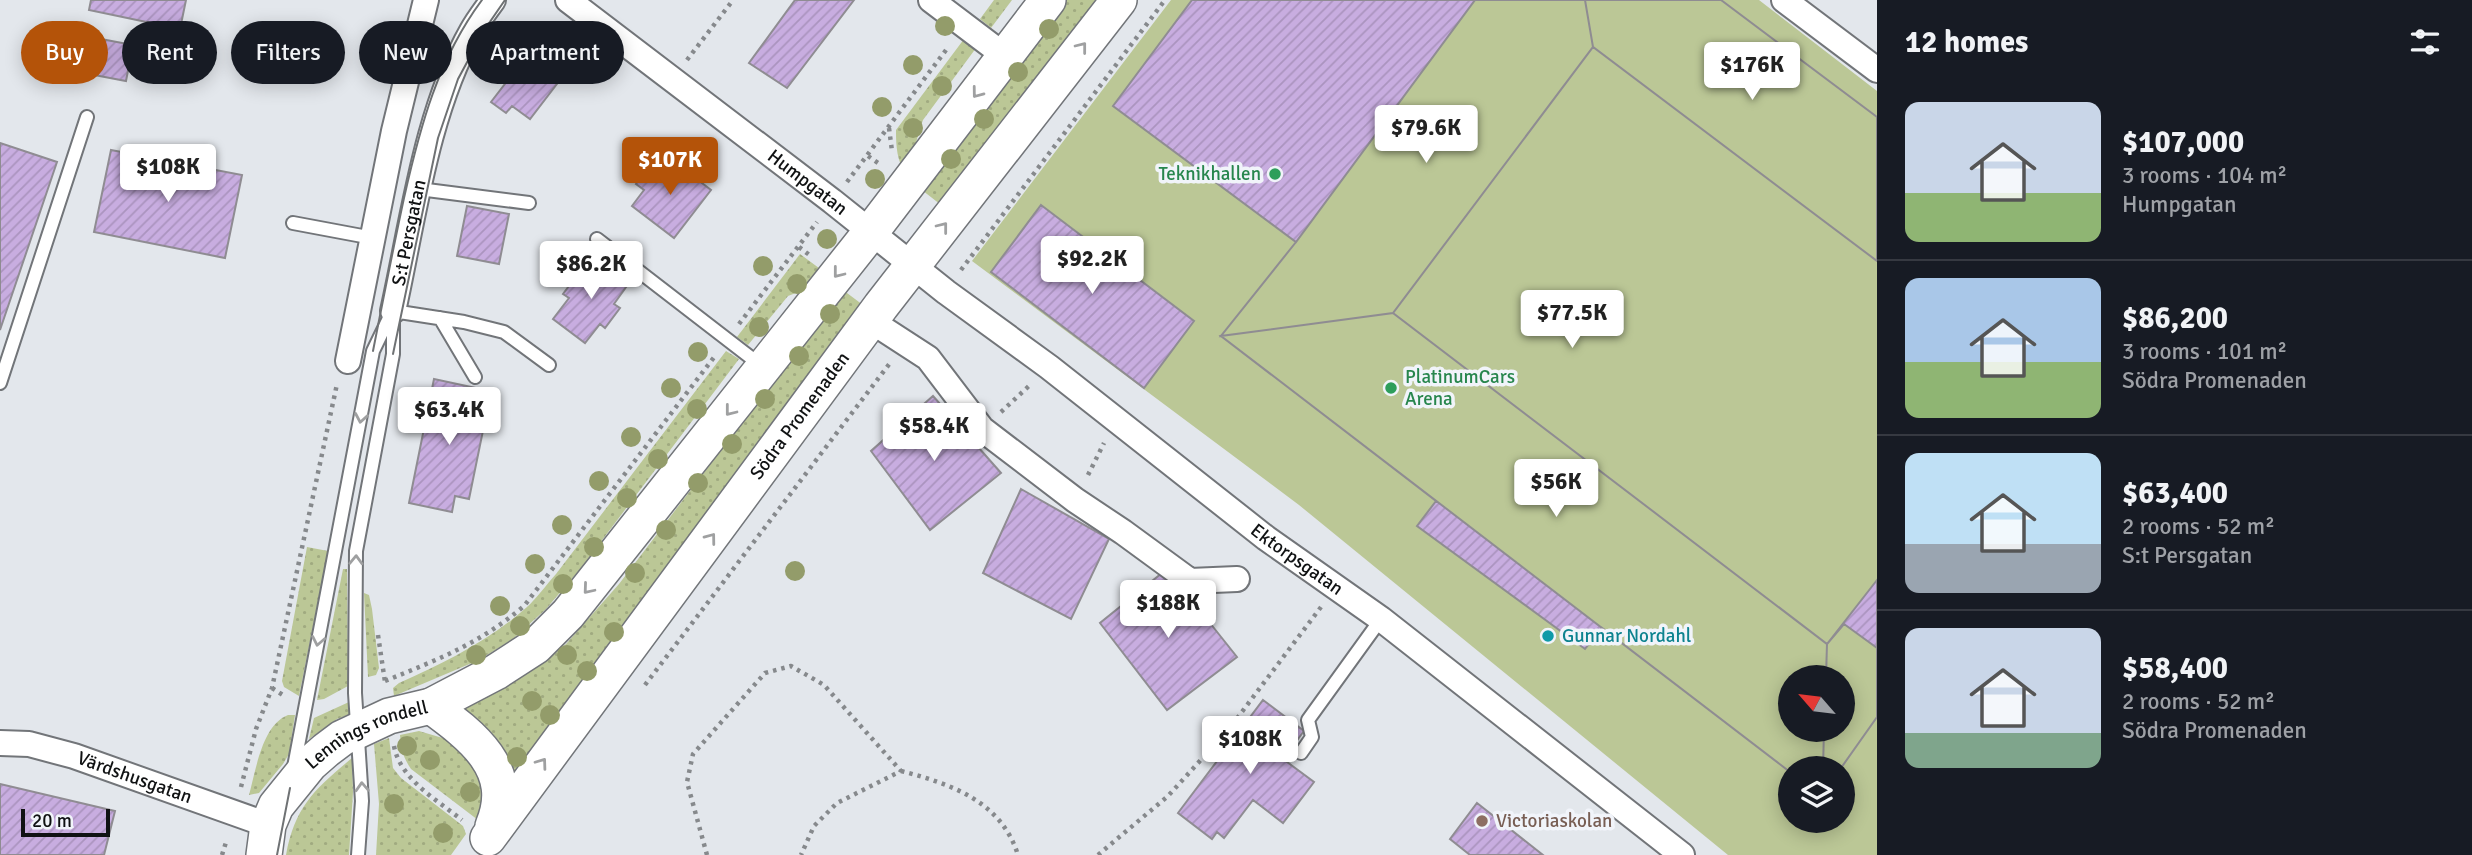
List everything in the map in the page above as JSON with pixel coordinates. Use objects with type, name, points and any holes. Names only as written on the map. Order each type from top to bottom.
[{"type":"main road","points":[[431,706],[496,672],[536,646],[568,614],[870,233],[1048,0]]},
{"type":"main road","name":"Södra Promenaden","points":[[482,846],[912,265],[1119,0]]},
{"type":"main road","name":"Lennings rondell","points":[[266,840],[276,806],[310,764],[326,750],[342,738],[389,716],[431,706],[455,723],[489,758],[501,795],[500,811],[482,846]]},
{"type":"street","name":"S:t Persgatan","points":[[348,361],[394,131],[426,0]]},
{"type":"street","name":"S:t Persgatan","points":[[393,311],[433,130],[448,83],[472,31],[493,0]]},
{"type":"street","name":"Humpgatan","points":[[568,0],[912,265]]},
{"type":"street","points":[[931,0],[1005,56]]},
{"type":"street","points":[[1784,0],[1877,70]]},
{"type":"street","name":"Ektorpsgatan","points":[[912,265],[1049,367],[1266,538],[1381,619],[1682,855]]},
{"type":"street","points":[[872,321],[928,358],[982,429],[1075,500],[1190,581],[1237,579]]},
{"type":"street","name":"Värdshusgatan","points":[[0,743],[29,744],[74,757],[234,813],[266,840]]},
{"type":"lane","points":[[0,383],[87,117]]},
{"type":"lane","points":[[419,192],[427,190],[529,203]]},
{"type":"lane","points":[[292,223],[373,238]]},
{"type":"lane","points":[[597,239],[764,368]]},
{"type":"lane","points":[[358,855],[362,801],[355,693],[356,551],[366,486],[393,354],[393,311]]},
{"type":"lane","points":[[290,788],[373,351],[393,311]]},
{"type":"lane","name":"S:t Persgatan","points":[[393,311],[504,332],[549,365]]},
{"type":"lane","points":[[440,318],[475,377]]},
{"type":"lane","points":[[1301,753],[1312,737],[1308,720],[1381,619]]},
{"type":"path","points":[[672,80],[733,0]]},
{"type":"path","points":[[946,292],[980,242],[1165,0]]},
{"type":"path","points":[[355,693],[463,649],[503,624],[524,606],[965,26]]},
{"type":"path","points":[[637,695],[904,344]]},
{"type":"path","points":[[222,855],[256,729],[272,688],[341,367],[348,361]]},
{"type":"path","points":[[982,429],[1049,367]]},
{"type":"path","points":[[1075,500],[1116,420]]},
{"type":"path","points":[[1098,855],[1168,796],[1229,729],[1336,587]]},
{"type":"path","points":[[707,855],[687,782],[693,754],[765,673],[791,666],[824,685],[901,771],[938,781],[984,804],[1012,836],[1018,855]]},
{"type":"path","points":[[272,688],[305,709]]},
{"type":"path","points":[[801,855],[814,826],[837,803],[901,771]]},
{"type":"green space","points":[[994,0],[1012,0],[991,28],[980,19]]},
{"type":"green space","points":[[1060,0],[1105,0],[945,208],[918,187]]},
{"type":"green space","points":[[1171,0],[1759,0],[1877,91],[1877,855],[1728,855],[1299,505],[972,261]]},
{"type":"green space","points":[[967,35],[979,44],[923,120],[906,175],[898,154],[896,130]]},
{"type":"green space","points":[[800,254],[827,274],[806,289],[788,296],[748,345],[737,337]]},
{"type":"green space","points":[[843,290],[871,311],[514,772],[509,772],[504,751],[493,734],[460,709],[522,677],[566,644],[619,584]]},
{"type":"green space","points":[[726,351],[739,359],[581,568],[546,609],[513,639],[479,660],[394,696],[393,688],[399,683],[482,641],[531,603]]},
{"type":"green space","points":[[307,547],[328,551],[299,696],[284,687],[282,681]]},
{"type":"green space","points":[[343,569],[347,569],[348,686],[317,700]]},
{"type":"green space","points":[[364,593],[369,595],[372,609],[379,668],[376,675],[368,677]]},
{"type":"green space","points":[[349,702],[350,714],[337,719],[309,739],[314,718]]},
{"type":"green space","points":[[295,715],[289,754],[259,793],[249,795],[266,738],[279,720]]},
{"type":"green space","points":[[419,731],[446,739],[469,755],[482,776],[486,797],[478,820],[411,769],[403,753],[400,735]]},
{"type":"green space","points":[[389,738],[393,768],[401,778],[463,826],[466,834],[451,855],[376,855],[379,804],[374,744]]},
{"type":"green space","points":[[352,758],[349,855],[286,855],[301,811],[317,789]]},
{"type":"building","points":[[91,0],[186,0],[182,21],[142,21],[89,10]]},
{"type":"building","points":[[795,0],[854,0],[787,88],[749,63]]},
{"type":"building","name":"Teknikhallen","points":[[1192,0],[1475,0],[1296,242],[1113,106]]},
{"type":"building","name":"PlatinumCars Arena","points":[[1475,0],[1721,0],[1877,117],[1877,261],[1593,47],[1393,313],[1827,644],[1877,580],[1877,717],[1849,756],[1778,756],[1778,763],[1602,628],[1585,649],[1417,526],[1436,501],[1221,336],[1296,242]]},
{"type":"building","points":[[1475,0],[1585,0],[1593,47],[1393,313],[1221,336],[1296,242]]},
{"type":"building","points":[[1585,0],[1721,0],[1877,117],[1877,261],[1593,47]]},
{"type":"building","points":[[108,40],[122,43],[122,80],[108,78]]},
{"type":"building","points":[[505,84],[557,84],[530,119],[512,106],[506,113],[491,102]]},
{"type":"building","points":[[0,143],[57,162],[0,330]]},
{"type":"building","points":[[111,150],[242,175],[225,258],[94,232]]},
{"type":"building","points":[[672,160],[711,190],[674,238],[632,206],[644,190],[636,184],[650,165],[661,174]]},
{"type":"building","points":[[1041,205],[1194,321],[1144,388],[991,272]]},
{"type":"building","points":[[467,206],[509,214],[499,264],[457,256]]},
{"type":"building","points":[[597,259],[629,283],[614,304],[620,308],[605,328],[600,324],[585,343],[553,319],[569,298],[563,294],[578,274],[583,278]]},
{"type":"building","points":[[1393,313],[1827,644],[1826,665],[1778,665],[1778,742],[1824,742],[1823,756],[1778,756],[1778,763],[1221,336]]},
{"type":"building","points":[[434,379],[476,388],[473,403],[488,406],[469,499],[455,496],[452,512],[409,503]]},
{"type":"building","points":[[933,396],[1001,473],[930,530],[871,451]]},
{"type":"building","points":[[1021,489],[1109,539],[1071,619],[983,573]]},
{"type":"building","points":[[1167,569],[1237,657],[1167,710],[1100,623]]},
{"type":"building","points":[[1844,624],[1877,648],[1877,717],[1849,756],[1823,756],[1824,742],[1855,742],[1855,665],[1826,665],[1827,644]]},
{"type":"building","points":[[1263,700],[1304,731],[1283,759],[1314,782],[1283,823],[1253,800],[1224,838],[1217,832],[1212,839],[1178,813]]},
{"type":"building","points":[[0,784],[115,811],[104,855],[0,855]]},
{"type":"building","name":"Victoriaskolan","points":[[1477,803],[1543,855],[1470,855],[1450,839]]},
{"type":"tram line","points":[[373,351],[404,198],[424,120],[453,46],[482,0]]},
{"type":"tram line","points":[[393,354],[438,138],[458,79],[485,29],[505,0]]},
{"type":"tram line","points":[[277,855],[290,788]]},
{"type":"place","name":"Teknikhallen","points":[[1275,174]]},
{"type":"place","name":"PlatinumCars Arena","points":[[1391,388]]},
{"type":"place","name":"Gunnar Nordahl","points":[[1548,636]]},
{"type":"place","name":"Victoriaskolan","points":[[1482,821]]}]
